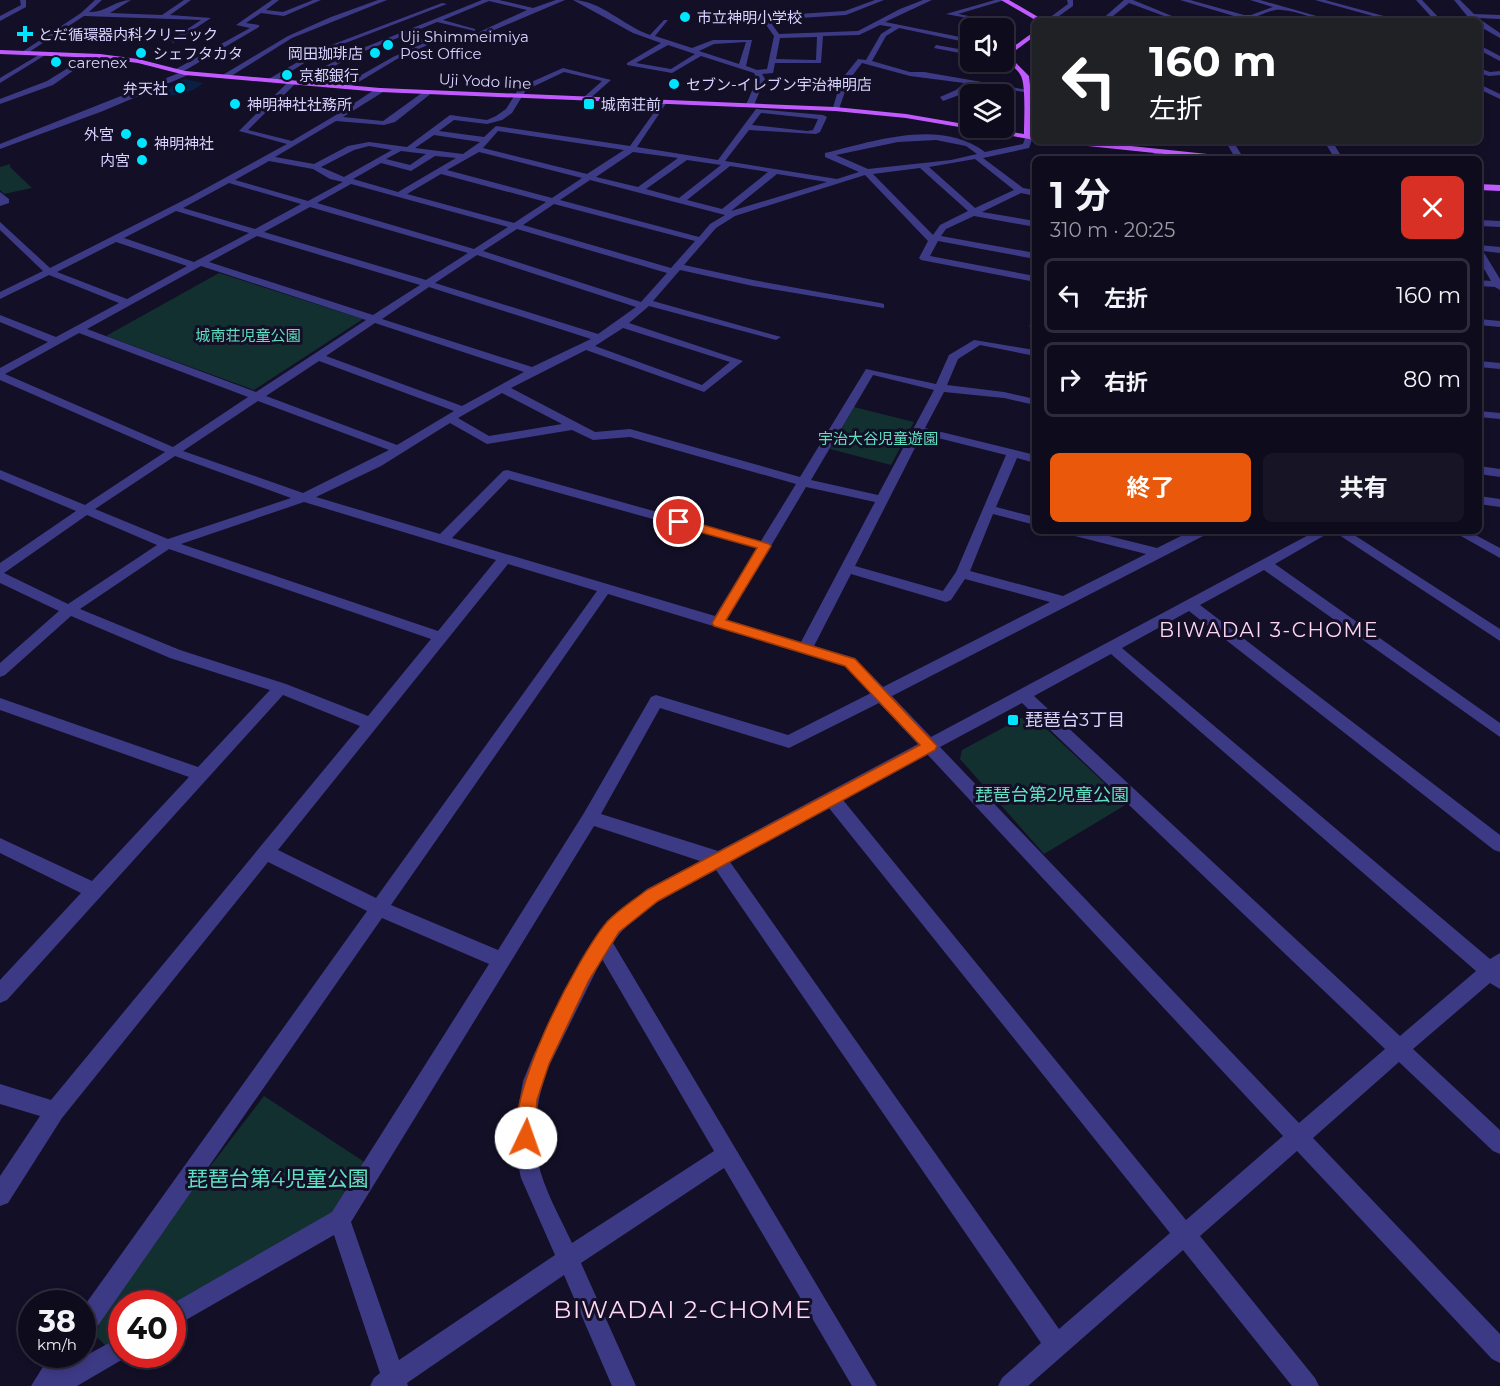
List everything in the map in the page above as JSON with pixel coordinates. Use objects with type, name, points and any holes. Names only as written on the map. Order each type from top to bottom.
[{"type":"main road","points":[[1003,0],[1036,18]]},
{"type":"main road","points":[[1014,48],[1032,35]]},
{"type":"main road","name":"Uji Yodo line","points":[[0,52],[122,58],[182,72],[380,90],[750,105],[762,108],[835,109],[906,116],[960,125]]},
{"type":"main road","points":[[1014,66],[1025,76],[1024,90],[1030,112],[1027,128],[1032,137]]},
{"type":"main road","points":[[1014,134],[1032,137]]},
{"type":"main road","points":[[1080,144],[1177,156]]},
{"type":"main road","points":[[1482,186],[1500,189]]},
{"type":"street","points":[[0,19],[24,6],[23,0]]},
{"type":"street","points":[[24,53],[83,14],[99,0]]},
{"type":"street","points":[[103,14],[128,0]]},
{"type":"street","points":[[169,0],[187,1]]},
{"type":"street","points":[[0,147],[100,109],[182,72],[257,26],[239,25],[276,0]]},
{"type":"street","points":[[260,11],[284,14],[318,0]]},
{"type":"street","points":[[225,76],[290,37],[333,18],[384,0]]},
{"type":"street","points":[[431,0],[471,13]]},
{"type":"street","points":[[295,144],[243,131],[296,82],[376,43],[489,0],[533,10]]},
{"type":"street","points":[[464,41],[533,10],[562,0]]},
{"type":"street","points":[[576,0],[584,2],[635,32],[757,72],[770,71],[777,36],[766,20]]},
{"type":"street","points":[[715,24],[800,15],[846,14],[880,0]]},
{"type":"street","points":[[777,36],[859,33],[877,22],[929,0]]},
{"type":"street","points":[[971,18],[949,14],[1003,0]]},
{"type":"street","points":[[1052,18],[1071,5],[1070,0]]},
{"type":"street","points":[[1107,18],[1128,0],[1169,16],[1165,18]]},
{"type":"street","points":[[1183,0],[1244,17],[1252,17],[1279,7]]},
{"type":"street","points":[[1253,0],[1320,18]]},
{"type":"street","points":[[1318,0],[1385,18]]},
{"type":"street","points":[[1419,0],[1437,18]]},
{"type":"street","points":[[1457,0],[1473,18]]},
{"type":"street","points":[[164,16],[187,1]]},
{"type":"street","points":[[271,80],[320,51],[444,4]]},
{"type":"street","points":[[788,7],[800,15]]},
{"type":"street","points":[[1375,7],[1385,18]]},
{"type":"street","points":[[83,14],[208,18],[172,41]]},
{"type":"street","points":[[772,61],[819,62],[823,35],[815,14]]},
{"type":"street","points":[[1470,16],[1500,17]]},
{"type":"street","points":[[436,20],[473,30]]},
{"type":"street","points":[[651,37],[666,21]]},
{"type":"street","points":[[877,22],[960,39]]},
{"type":"street","points":[[1482,25],[1500,36]]},
{"type":"street","points":[[869,61],[883,35],[897,27]]},
{"type":"street","points":[[310,29],[320,31]]},
{"type":"street","points":[[344,87],[395,58],[431,42],[398,35]]},
{"type":"street","points":[[340,36],[376,43]]},
{"type":"street","points":[[692,51],[713,42],[750,41],[742,67]]},
{"type":"street","points":[[668,42],[629,64],[672,71],[700,54]]},
{"type":"street","points":[[936,47],[960,51]]},
{"type":"street","points":[[1482,49],[1500,58]]},
{"type":"street","points":[[0,81],[44,54]]},
{"type":"street","points":[[0,102],[50,83],[91,56]]},
{"type":"street","points":[[835,109],[845,80],[860,60],[910,75],[924,74],[1024,90]]},
{"type":"street","points":[[0,374],[56,341],[309,205],[379,160],[406,148],[453,117],[487,122],[500,118],[509,111],[523,89],[564,70],[607,80],[587,99]]},
{"type":"street","points":[[1482,71],[1489,74],[1500,73]]},
{"type":"street","points":[[750,105],[761,79],[757,72]]},
{"type":"street","points":[[943,99],[959,92],[968,82]]},
{"type":"street","points":[[1482,88],[1500,98]]},
{"type":"street","points":[[0,296],[230,182],[380,90]]},
{"type":"street","points":[[336,119],[384,123],[392,120],[429,92]]},
{"type":"street","points":[[1490,100],[1500,98]]},
{"type":"street","points":[[0,570],[633,148],[663,102]]},
{"type":"street","points":[[272,103],[349,110]]},
{"type":"street","points":[[680,201],[724,163],[747,127],[762,108],[824,117],[816,132],[747,127]]},
{"type":"street","points":[[400,195],[478,149],[496,128],[838,181]]},
{"type":"street","points":[[432,132],[486,140]]},
{"type":"street","points":[[1032,192],[1020,190],[969,144],[931,137],[876,142],[828,155],[867,172],[934,240],[1032,256]]},
{"type":"street","points":[[478,149],[728,213],[867,172],[923,166],[1026,146],[1032,137]]},
{"type":"street","points":[[315,167],[360,145],[406,148],[464,157]]},
{"type":"street","points":[[379,160],[411,168],[435,152]]},
{"type":"street","points":[[638,191],[687,156]]},
{"type":"street","points":[[270,159],[315,167],[333,177],[674,268],[880,306]]},
{"type":"street","points":[[923,166],[974,213],[1032,223]]},
{"type":"street","points":[[440,171],[700,240]]},
{"type":"street","points":[[0,671],[69,609],[167,544],[303,498],[377,463],[396,449],[463,410],[622,324],[645,304],[713,226],[775,171]]},
{"type":"street","points":[[230,182],[476,252],[645,304],[776,337]]},
{"type":"street","points":[[1020,190],[943,227],[924,258],[1032,278]]},
{"type":"street","points":[[0,195],[6,201],[0,203]]},
{"type":"street","points":[[175,208],[599,338]]},
{"type":"street","points":[[1482,223],[1500,224]]},
{"type":"street","points":[[0,225],[49,272],[128,303]]},
{"type":"street","points":[[114,238],[533,371]]},
{"type":"street","points":[[1482,250],[1500,250]]},
{"type":"street","points":[[1482,255],[1499,286]]},
{"type":"street","points":[[1482,283],[1499,286]]},
{"type":"street","points":[[0,318],[56,341]]},
{"type":"street","points":[[1482,322],[1500,324]]},
{"type":"street","points":[[585,346],[704,389],[738,361],[622,324]]},
{"type":"street","points":[[78,329],[396,449]]},
{"type":"street","points":[[805,649],[940,388],[953,357],[978,342],[1032,352]]},
{"type":"street","points":[[319,357],[463,410]]},
{"type":"street","points":[[1482,364],[1500,366]]},
{"type":"street","points":[[718,623],[870,371],[940,388],[1005,395],[1032,401]]},
{"type":"street","points":[[0,374],[175,452],[303,498],[850,662],[1500,1351]]},
{"type":"street","points":[[504,389],[593,436],[630,433],[803,482],[882,500]]},
{"type":"street","points":[[1482,414],[1500,416]]},
{"type":"street","points":[[450,418],[487,440],[574,426]]},
{"type":"street","points":[[918,430],[1032,458]]},
{"type":"street","points":[[846,568],[946,597],[962,573],[1013,453]]},
{"type":"street","points":[[1482,470],[1500,472]]},
{"type":"street","points":[[0,474],[167,544],[440,637]]},
{"type":"street","points":[[442,540],[507,474],[765,546]]},
{"type":"street","points":[[1482,500],[1500,503]]},
{"type":"street","points":[[988,509],[1032,520]]},
{"type":"street","points":[[1083,534],[1158,554]]},
{"type":"street","points":[[186,1309],[340,1220],[591,818],[656,701],[789,742],[1196,534]]},
{"type":"street","points":[[624,1386],[532,1178],[527,1160],[526,1119],[533,1081],[544,1052],[602,942],[613,927],[633,909],[653,896],[718,859],[1320,534]]},
{"type":"street","points":[[1344,534],[1500,636]]},
{"type":"street","points":[[1463,534],[1500,554]]},
{"type":"street","points":[[0,1195],[55,1111],[505,558]]},
{"type":"street","points":[[1264,564],[1500,731]]},
{"type":"street","points":[[962,573],[1064,601]]},
{"type":"street","points":[[0,577],[175,654],[281,688],[370,723]]},
{"type":"street","points":[[96,1309],[605,589]]},
{"type":"street","points":[[1190,605],[1500,845]]},
{"type":"street","points":[[1010,1386],[1401,1048],[1497,971],[1112,647]]},
{"type":"street","points":[[0,994],[281,688]]},
{"type":"street","points":[[1023,695],[1401,1048],[1500,1144]]},
{"type":"street","points":[[0,704],[201,775]]},
{"type":"street","points":[[832,799],[1307,1386]]},
{"type":"street","points":[[591,818],[718,859],[1057,1346]]},
{"type":"street","points":[[0,845],[95,891]]},
{"type":"street","points":[[264,852],[378,908],[502,961]]},
{"type":"street","points":[[602,942],[864,1386]]},
{"type":"street","points":[[0,1094],[55,1111]]},
{"type":"street","points":[[340,1220],[391,1383],[568,1259],[726,1155]]},
{"type":"street","points":[[54,1386],[108,1355]]},
{"type":"street","points":[[43,1386],[55,1368]]},
{"type":"green space","points":[[10,164],[10,167],[32,188],[4,194],[0,190],[0,167]]},
{"type":"green space","name":"城南荘児童公園","points":[[219,273],[363,319],[254,390],[106,336]]},
{"type":"green space","name":"宇治大谷児童遊園","points":[[854,407],[914,422],[891,465],[830,449]]},
{"type":"green space","name":"琵琶台第2児童公園","points":[[1021,718],[1036,719],[1127,804],[1044,854],[960,759],[962,750]]},
{"type":"green space","name":"琵琶台第4児童公園","points":[[264,1096],[369,1165],[338,1213],[186,1302],[186,1290],[116,1290]]},
{"type":"green space","name":"琵琶台第4児童公園","points":[[108,1300],[108,1348],[97,1337],[101,1309]]},
{"type":"water","points":[[184,79],[203,83],[180,95],[153,94],[165,91]]},
{"type":"place","name":"市立神明小学校","points":[[685,17]]},
{"type":"place","name":"とだ循環器内科クリニック","points":[[25,34]]},
{"type":"place","name":"Uji Shimmeimiya Post Office","points":[[388,45]]},
{"type":"place","name":"シェフタカタ","points":[[141,53]]},
{"type":"place","name":"岡田珈琲店","points":[[375,53]]},
{"type":"place","name":"carenex","points":[[56,62]]},
{"type":"place","name":"京都銀行","points":[[287,75]]},
{"type":"place","name":"セブン-イレブン宇治神明店","points":[[674,84]]},
{"type":"place","name":"弁天社","points":[[180,88]]},
{"type":"place","name":"神明神社社務所","points":[[235,104]]},
{"type":"place","name":"城南荘前","points":[[589,104]]},
{"type":"place","name":"外宮","points":[[126,134]]},
{"type":"place","name":"神明神社","points":[[142,143]]},
{"type":"place","name":"内宮","points":[[142,160]]},
{"type":"place","name":"琵琶台3丁目","points":[[1013,720]]},
{"type":"district","name":"BIWADAI 3-CHOME","points":[[1269,630]]},
{"type":"district","name":"BIWADAI 2-CHOME","points":[[683,1309]]},
{"type":"route","points":[[526,1138],[528,1100],[552,1034],[583,974],[613,927],[633,909],[653,896],[930,746],[850,662],[718,623],[765,546],[679,522]]}]
